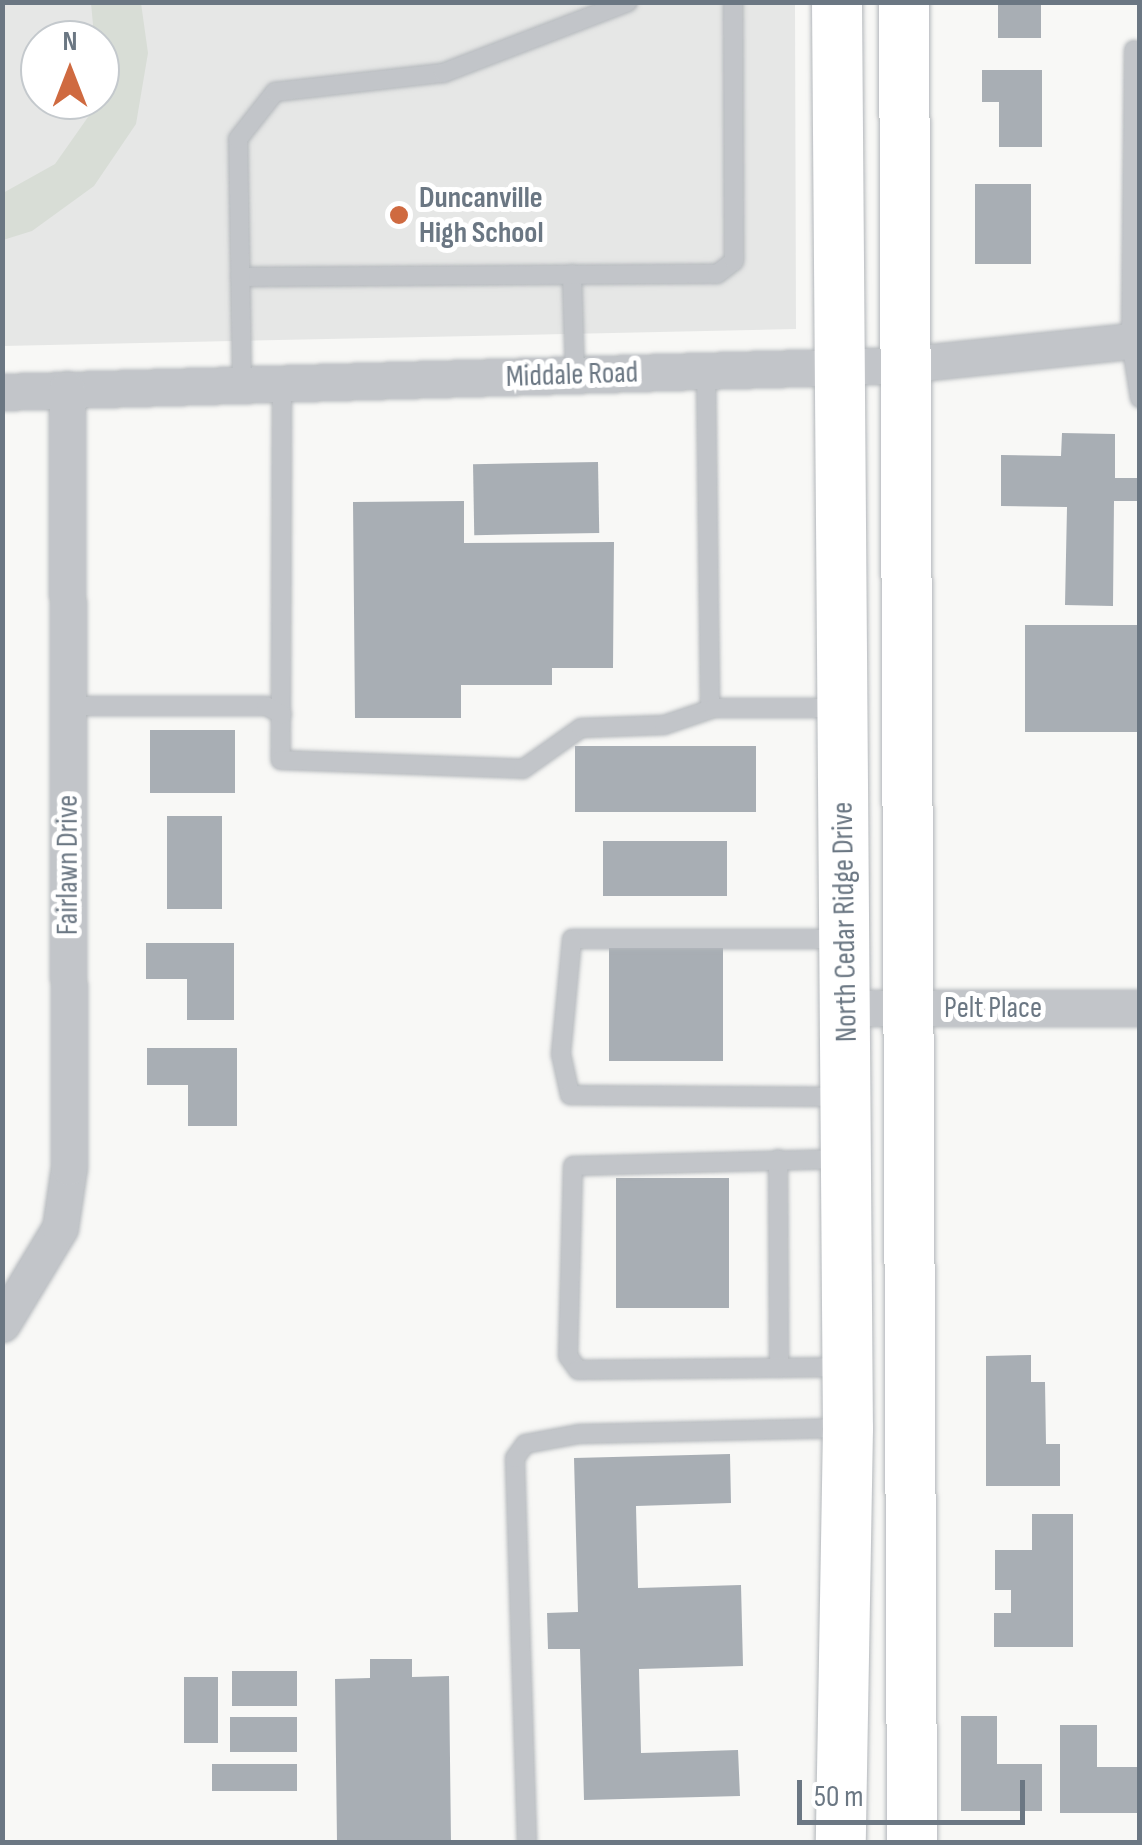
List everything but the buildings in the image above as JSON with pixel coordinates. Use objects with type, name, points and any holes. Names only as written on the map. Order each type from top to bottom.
[{"type":"main road","name":"North Cedar Ridge Drive","points":[[837,2],[835,368],[848,1097],[848,1428],[840,1842]]},
{"type":"main road","points":[[904,2],[902,366],[912,1008],[912,1842]]},
{"type":"street","name":"Middale Road","points":[[2,392],[902,366],[1135,341]]},
{"type":"street","name":"Fairlawn Drive","points":[[2,1324],[60,1228],[69,1168],[67,389]]},
{"type":"street","name":"Pelt Place","points":[[847,1008],[1140,1008]]},
{"type":"lane","points":[[242,384],[238,139],[275,92],[444,73],[628,2]]},
{"type":"lane","points":[[240,277],[717,274],[734,261],[733,2]]},
{"type":"lane","points":[[1134,50],[1135,341],[1140,398]]},
{"type":"lane","points":[[572,274],[575,374]]},
{"type":"lane","points":[[706,371],[710,709]]},
{"type":"lane","points":[[282,383],[281,760],[293,766],[523,769],[580,728],[664,725],[710,709],[842,708]]},
{"type":"lane","points":[[68,706],[266,706],[282,714]]},
{"type":"lane","points":[[846,938],[572,939],[561,1054],[570,1095],[848,1097]]},
{"type":"lane","points":[[848,1159],[583,1160],[566,1178],[572,1366],[848,1367]]},
{"type":"lane","points":[[778,1160],[779,1368]]},
{"type":"lane","points":[[522,1839],[515,1458],[525,1444],[579,1434],[848,1428]]},
{"type":"shaded area","name":"Duncanville High School","points":[[2,3],[795,3],[796,329],[3,346]]},
{"type":"shaded area","points":[[91,3],[141,3],[148,53],[136,124],[94,186],[32,231],[3,240],[3,193],[55,164],[86,120],[120,120],[120,20],[93,20]]},
{"type":"place","name":"Duncanville High School","points":[[399,215]]}]
